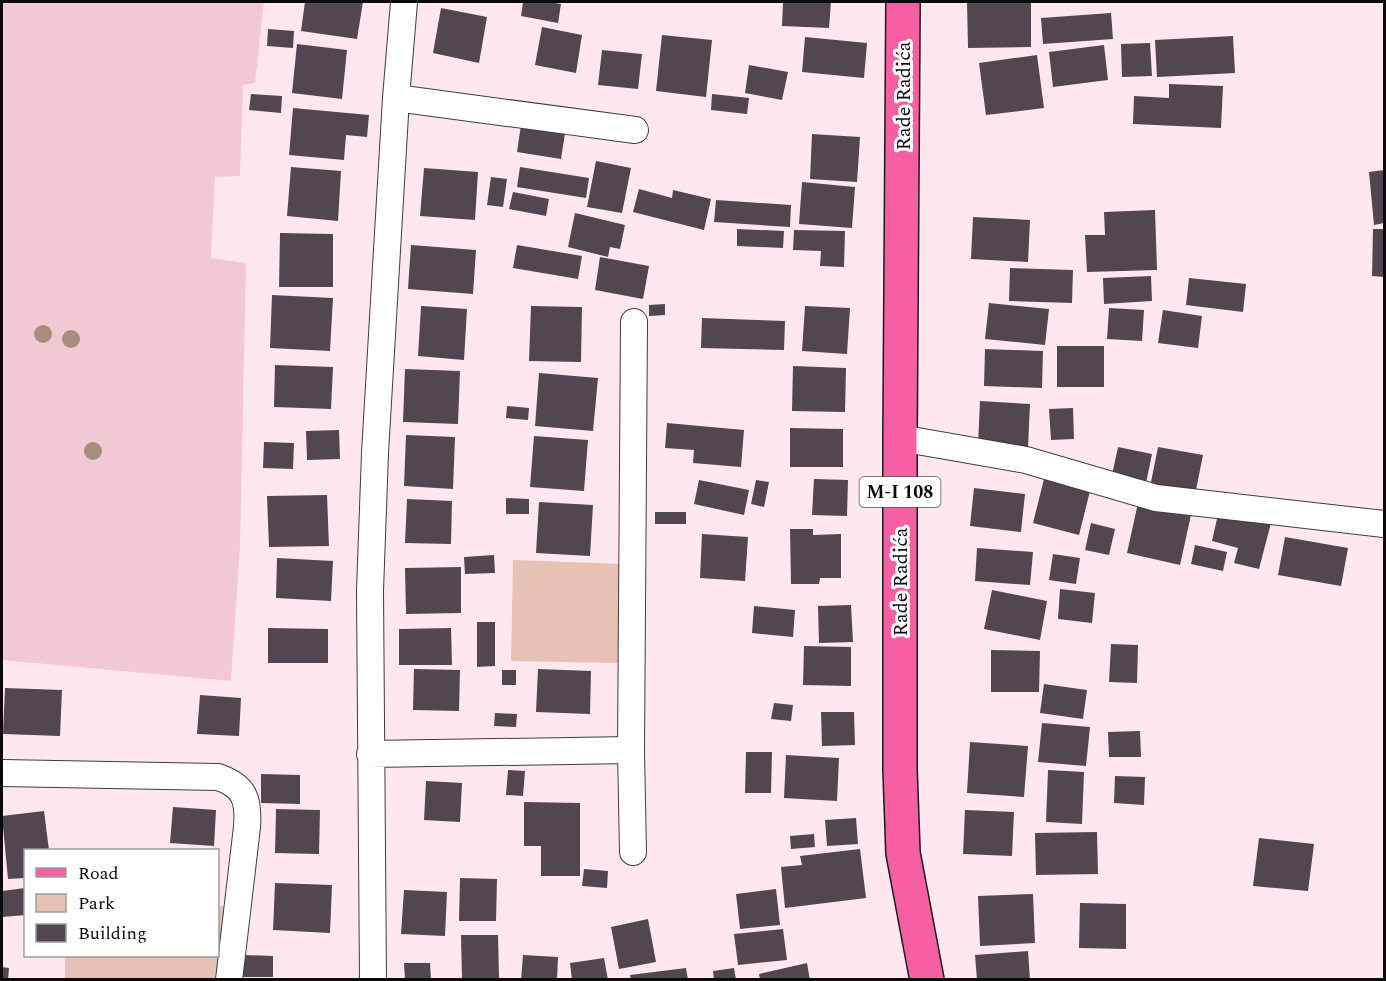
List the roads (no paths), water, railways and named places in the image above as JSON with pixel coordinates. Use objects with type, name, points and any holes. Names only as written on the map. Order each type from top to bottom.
[{"type":"main road","name":"Rade Radića","points":[[903,2],[900,769],[903,854],[927,980]]},
{"type":"street","points":[[373,980],[370,591],[375,453],[396,98],[404,2]]},
{"type":"street","points":[[396,98],[635,130]]},
{"type":"street","points":[[633,852],[631,750],[634,322]]},
{"type":"street","points":[[900,438],[1026,460],[1156,498],[1384,524]]},
{"type":"street","points":[[370,754],[631,750]]},
{"type":"street","points":[[2,773],[218,777],[230,781],[241,791],[248,809],[248,818],[229,980]]}]
